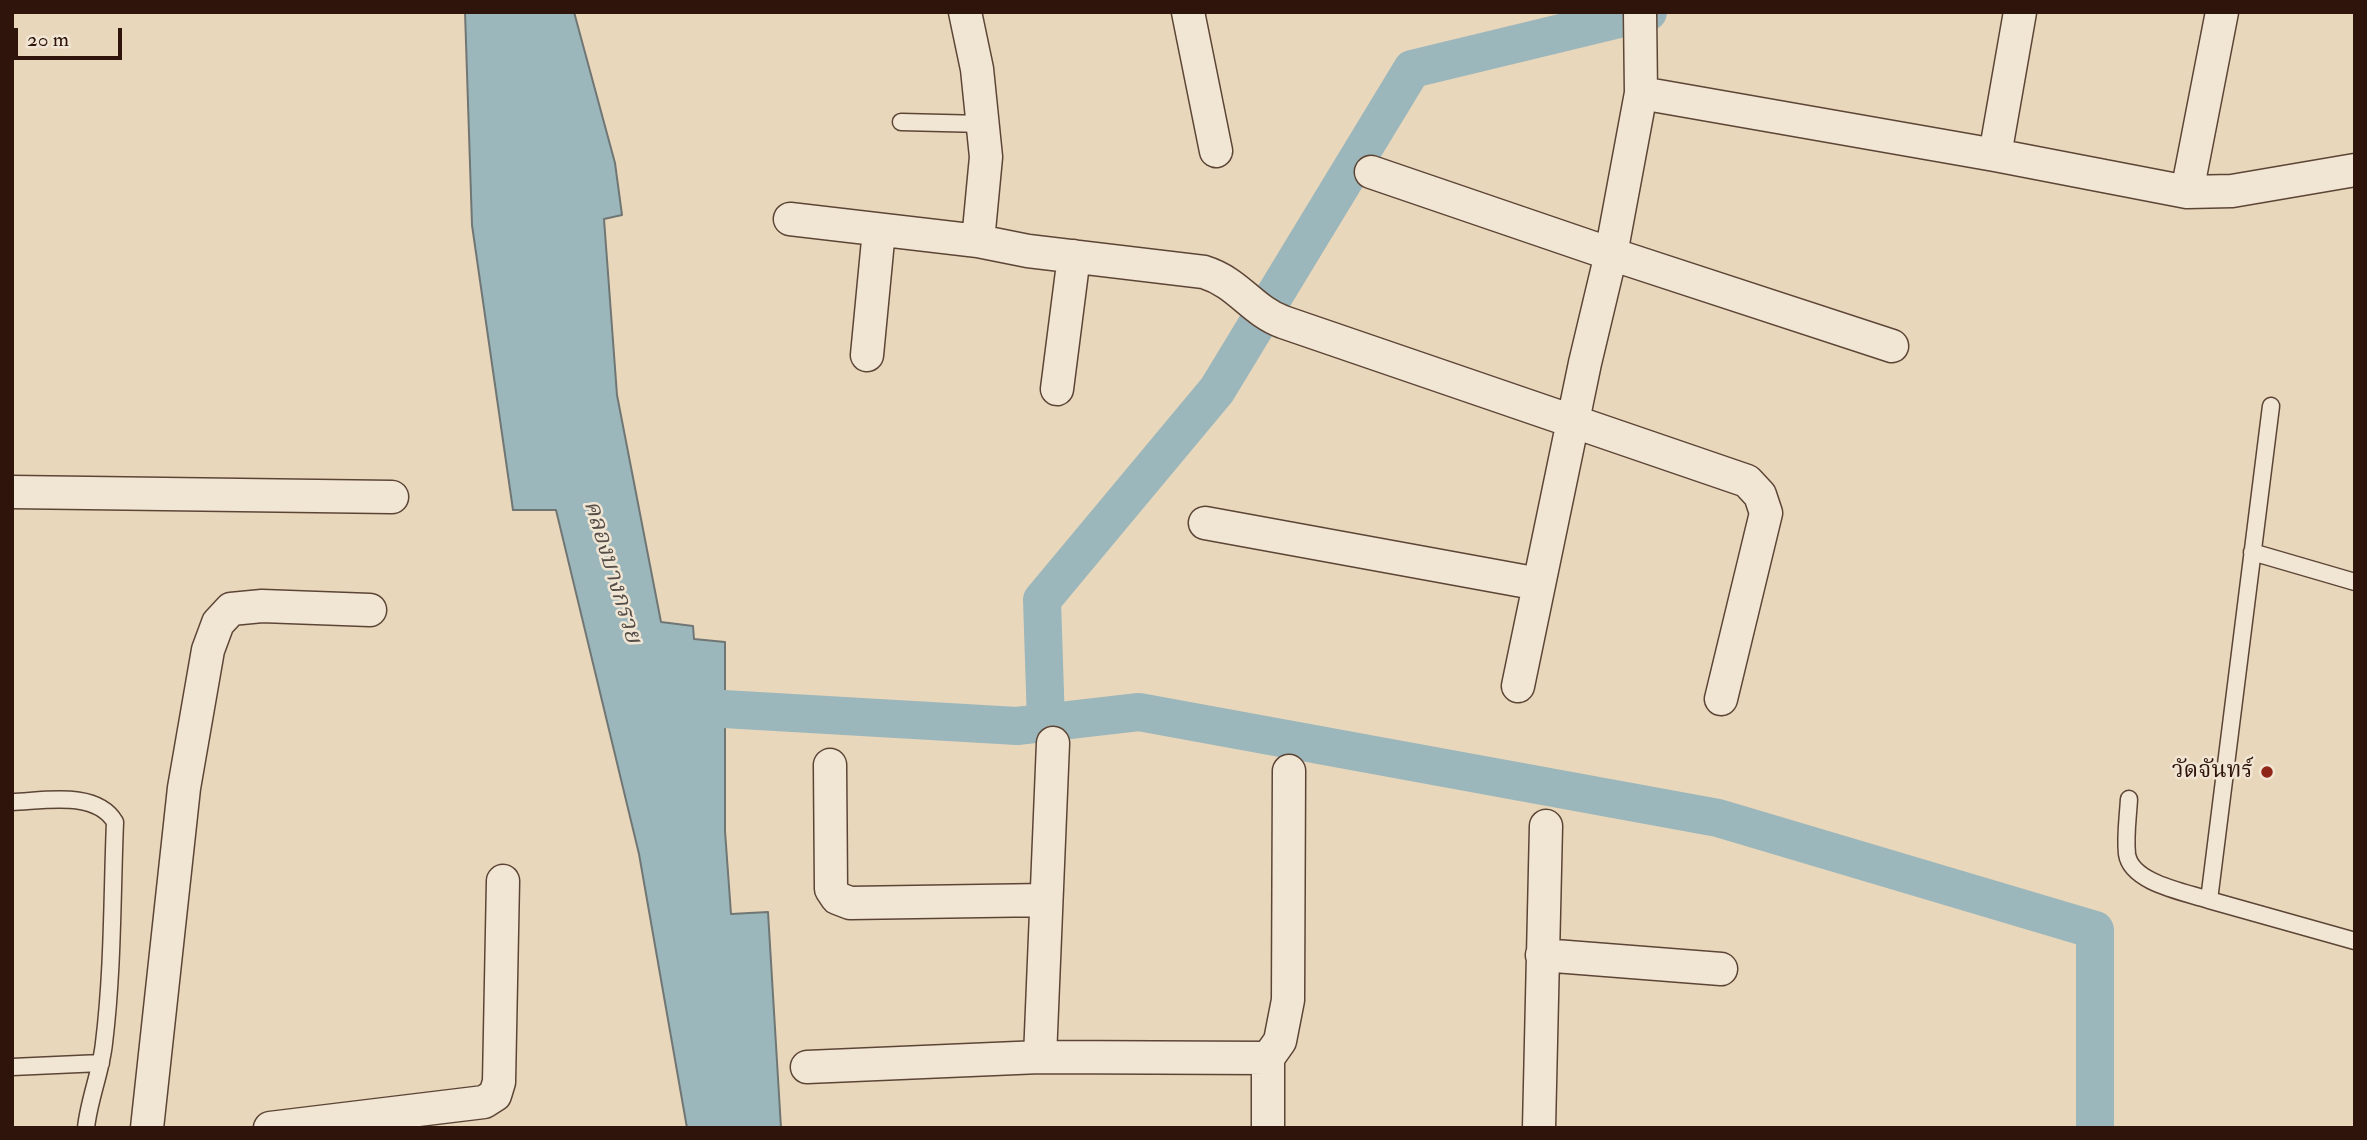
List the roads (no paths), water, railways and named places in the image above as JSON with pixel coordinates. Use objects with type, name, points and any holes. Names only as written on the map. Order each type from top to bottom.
[{"type":"street","points":[[965,12],[977,69],[986,157],[978,241]]},
{"type":"street","points":[[1188,12],[1216,151]]},
{"type":"street","points":[[1995,155],[2020,12]]},
{"type":"street","points":[[2188,192],[2222,12]]},
{"type":"street","points":[[1518,686],[1585,363],[1611,254],[1641,93],[1640,17]]},
{"type":"street","points":[[1641,93],[2188,192],[2232,191],[2355,170]]},
{"type":"street","points":[[1371,172],[1892,346]]},
{"type":"street","points":[[790,219],[1204,272],[1221,277],[1238,288],[1266,315],[1747,481],[1760,495],[1766,513],[1721,699]]},
{"type":"street","points":[[867,355],[879,230]]},
{"type":"street","points":[[1057,389],[1074,256]]},
{"type":"street","points":[[12,492],[393,498]]},
{"type":"street","points":[[1205,523],[1539,583]]},
{"type":"street","points":[[147,1128],[184,788],[208,650],[218,623],[231,609],[262,606],[370,610]]},
{"type":"street","points":[[1040,1057],[1053,743]]},
{"type":"street","points":[[830,765],[831,889],[837,898],[850,902],[1046,900]]},
{"type":"street","points":[[1268,1128],[1268,1058],[1280,1041],[1288,999],[1289,771]]},
{"type":"street","points":[[1539,1128],[1546,826]]},
{"type":"street","points":[[270,1128],[484,1102],[495,1095],[499,1082],[503,881]]},
{"type":"street","points":[[1542,955],[1721,969]]},
{"type":"street","points":[[807,1067],[1040,1057],[1268,1058]]},
{"type":"lane","points":[[901,122],[984,124]]},
{"type":"lane","points":[[2209,900],[2271,406]]},
{"type":"lane","points":[[2252,552],[2355,582]]},
{"type":"lane","points":[[2129,799],[2127,857],[2134,870],[2143,878],[2209,900],[2355,941]]},
{"type":"lane","points":[[12,802],[75,800],[99,806],[108,811],[115,822],[108,1002],[100,1063],[88,1106],[86,1128]]},
{"type":"lane","points":[[12,1067],[100,1063]]},
{"type":"water","name":"คลองบางกรวย","points":[[465,12],[574,12],[615,163],[622,215],[604,219],[617,395],[661,622],[693,626],[694,639],[725,642],[725,831],[731,914],[768,912],[781,1128],[687,1128],[639,854],[556,510],[513,510],[472,225]]},
{"type":"waterway","points":[[1046,723],[1042,600],[1217,390],[1412,69],[1648,12]]},
{"type":"waterway","points":[[672,706],[1017,726],[1139,712],[1718,818],[2095,930],[2095,1128]]},
{"type":"place","name":"วัดจันทร์","points":[[2267,772]]}]
